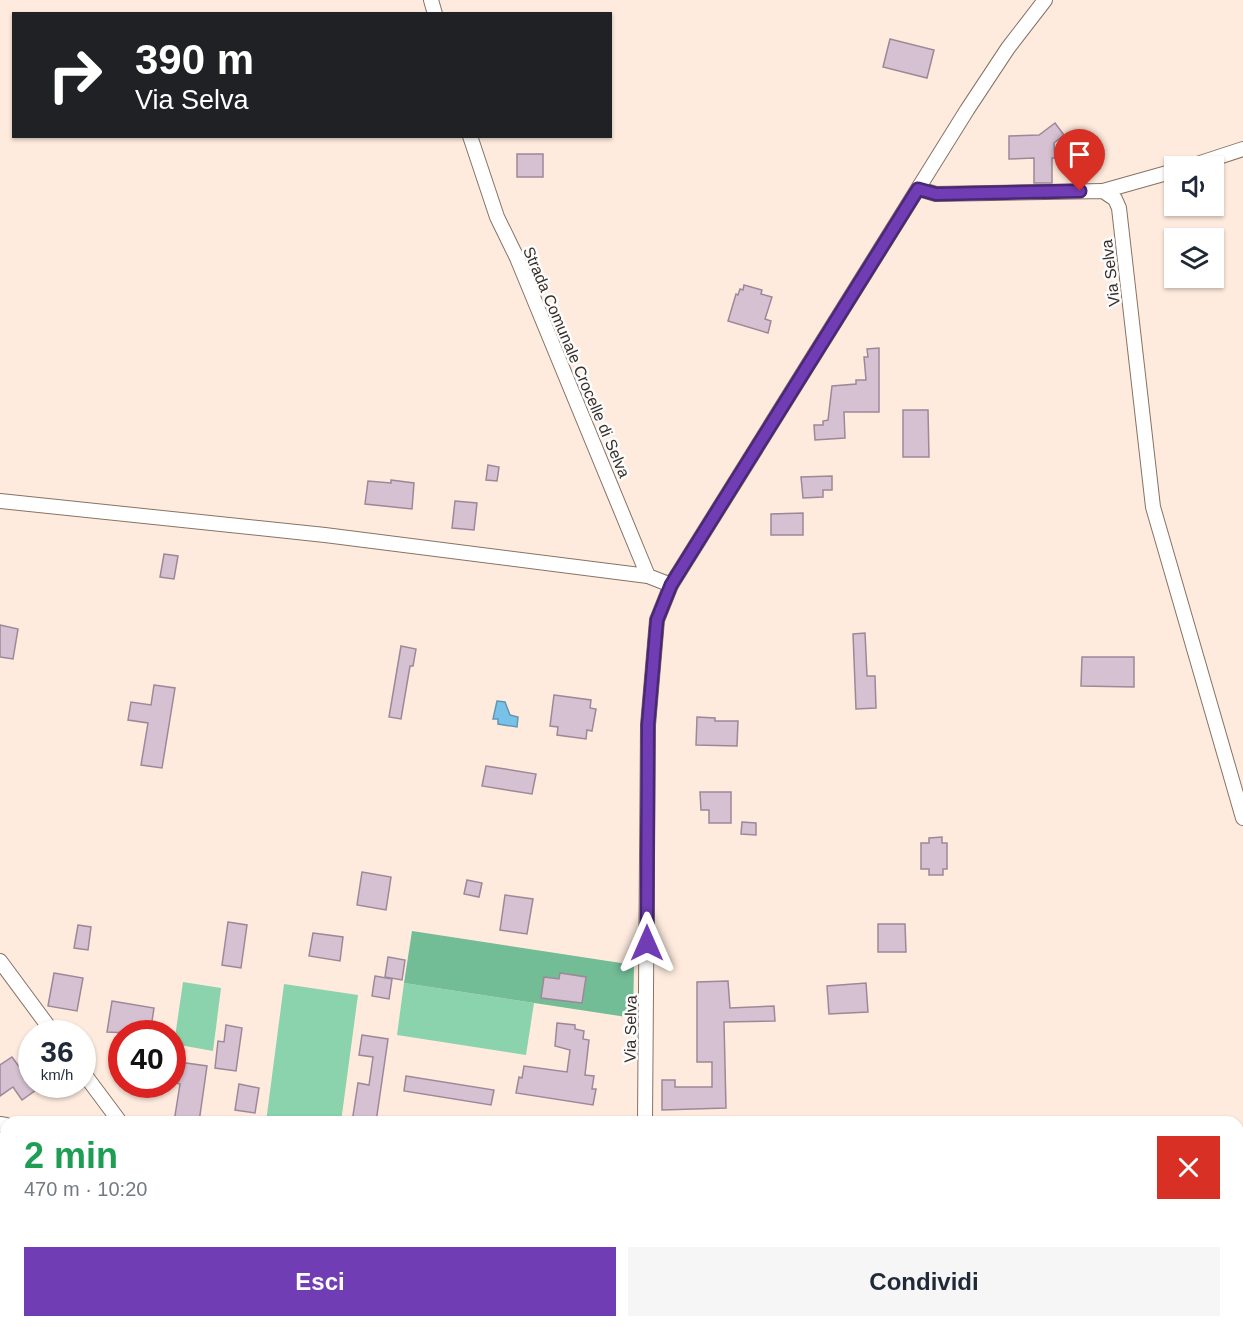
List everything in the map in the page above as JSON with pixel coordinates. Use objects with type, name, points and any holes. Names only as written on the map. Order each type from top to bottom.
[{"type":"street","name":"Via Selva","points":[[645,1116],[648,725],[657,620],[671,585],[918,189],[1008,48],[1046,0]]},
{"type":"street","name":"Strada Comunale Crocelle di Selva","points":[[471,138],[497,217],[517,258],[648,576]]},
{"type":"street","points":[[1222,156],[1243,149]]},
{"type":"street","points":[[918,189],[936,194],[1104,191],[1164,174]]},
{"type":"street","name":"Via Selva","points":[[1104,191],[1115,199],[1119,208],[1154,507],[1243,819]]},
{"type":"street","points":[[0,501],[325,535],[648,576],[671,585]]},
{"type":"street","points":[[0,961],[44,1020]]},
{"type":"street","points":[[96,1090],[116,1116]]},
{"type":"green space","points":[[412,931],[634,965],[633,1018],[404,983]]},
{"type":"green space","points":[[183,982],[221,988],[213,1051],[186,1046],[186,1020],[177,1020]]},
{"type":"green space","points":[[404,983],[534,1003],[526,1055],[397,1035]]},
{"type":"green space","points":[[284,984],[358,995],[342,1116],[267,1116]]},
{"type":"water","points":[[497,701],[505,702],[510,715],[518,717],[517,727],[498,724],[498,719],[493,719]]},
{"type":"building","points":[[890,39],[934,50],[927,78],[883,67]]},
{"type":"building","points":[[1055,123],[1064,135],[1054,143],[1052,183],[1034,183],[1034,158],[1009,159],[1009,136],[1039,135]]},
{"type":"building","points":[[517,154],[543,154],[543,177],[517,177]]},
{"type":"building","points":[[744,285],[762,290],[761,294],[772,297],[765,319],[771,321],[768,333],[728,321],[736,294],[738,295],[740,289],[743,290]]},
{"type":"building","points":[[879,348],[879,412],[844,412],[845,438],[815,440],[814,425],[823,425],[823,421],[828,420],[832,386],[856,384],[856,380],[866,380],[864,357],[868,357],[867,349]]},
{"type":"building","points":[[903,410],[928,410],[929,457],[903,457]]},
{"type":"building","points":[[488,465],[499,467],[497,481],[486,480]]},
{"type":"building","points":[[832,476],[832,490],[823,490],[823,497],[803,498],[801,477]]},
{"type":"building","points":[[391,480],[414,483],[412,509],[365,504],[368,481],[391,483]]},
{"type":"building","points":[[455,501],[477,503],[474,530],[452,528]]},
{"type":"building","points":[[803,513],[803,535],[771,535],[771,514]]},
{"type":"building","points":[[164,554],[178,556],[174,579],[160,577]]},
{"type":"building","points":[[0,625],[18,629],[13,659],[0,657]]},
{"type":"building","points":[[865,633],[867,676],[875,676],[876,708],[856,709],[853,634]]},
{"type":"building","points":[[401,646],[416,649],[413,666],[410,666],[401,719],[389,717]]},
{"type":"building","points":[[1082,657],[1134,657],[1134,687],[1081,686]]},
{"type":"building","points":[[154,685],[175,688],[162,768],[141,765],[148,723],[128,720],[131,702],[151,705]]},
{"type":"building","points":[[554,695],[591,700],[590,708],[596,709],[592,731],[587,730],[586,739],[557,735],[558,727],[550,726]]},
{"type":"building","points":[[697,717],[715,718],[715,721],[738,721],[737,746],[696,745]]},
{"type":"building","points":[[486,766],[536,774],[532,794],[482,786]]},
{"type":"building","points":[[700,792],[731,792],[731,823],[709,823],[709,810],[701,810]]},
{"type":"building","points":[[742,822],[756,823],[756,835],[741,834]]},
{"type":"building","points":[[942,837],[942,843],[947,843],[947,869],[943,869],[943,875],[929,875],[929,869],[921,869],[921,843],[929,843],[929,838]]},
{"type":"building","points":[[362,872],[391,877],[386,910],[357,905]]},
{"type":"building","points":[[467,880],[482,883],[479,897],[464,894]]},
{"type":"building","points":[[505,895],[533,899],[527,934],[500,930]]},
{"type":"building","points":[[228,922],[247,925],[241,968],[222,965]]},
{"type":"building","points":[[878,924],[905,924],[906,952],[878,952]]},
{"type":"building","points":[[78,925],[91,927],[88,950],[74,948]]},
{"type":"building","points":[[313,933],[343,937],[340,961],[309,956]]},
{"type":"building","points":[[388,957],[405,960],[402,980],[385,977]]},
{"type":"building","points":[[54,973],[83,978],[77,1011],[48,1006]]},
{"type":"building","points":[[560,973],[586,977],[582,1003],[541,998],[544,977],[559,979]]},
{"type":"building","points":[[375,976],[392,979],[389,999],[372,996]]},
{"type":"building","points":[[728,981],[730,1008],[774,1006],[775,1021],[724,1022],[726,1108],[662,1110],[662,1080],[675,1080],[675,1087],[712,1087],[712,1062],[697,1062],[697,982]]},
{"type":"building","points":[[866,983],[868,1012],[829,1014],[827,986]]},
{"type":"building","points":[[112,1001],[154,1008],[152,1020],[109,1020]]},
{"type":"building","points":[[557,1023],[575,1025],[575,1029],[584,1031],[583,1039],[589,1040],[585,1075],[594,1076],[592,1089],[596,1089],[593,1105],[516,1093],[524,1066],[567,1072],[570,1050],[555,1046]]},
{"type":"building","points":[[226,1025],[242,1028],[236,1071],[215,1068],[218,1041],[224,1042]]},
{"type":"building","points":[[362,1035],[388,1039],[377,1116],[353,1116],[358,1083],[369,1085],[373,1057],[359,1055]]},
{"type":"building","points":[[12,1057],[18,1065],[18,1094],[13,1087],[0,1096],[0,1065]]},
{"type":"building","points":[[186,1063],[207,1066],[200,1116],[175,1116],[178,1098],[186,1098]]},
{"type":"building","points":[[406,1076],[494,1090],[491,1105],[404,1091]]},
{"type":"building","points":[[239,1084],[259,1088],[255,1113],[235,1110]]},
{"type":"route","points":[[647,943],[648,725],[657,620],[671,585],[918,189],[936,194],[1080,191]]}]
